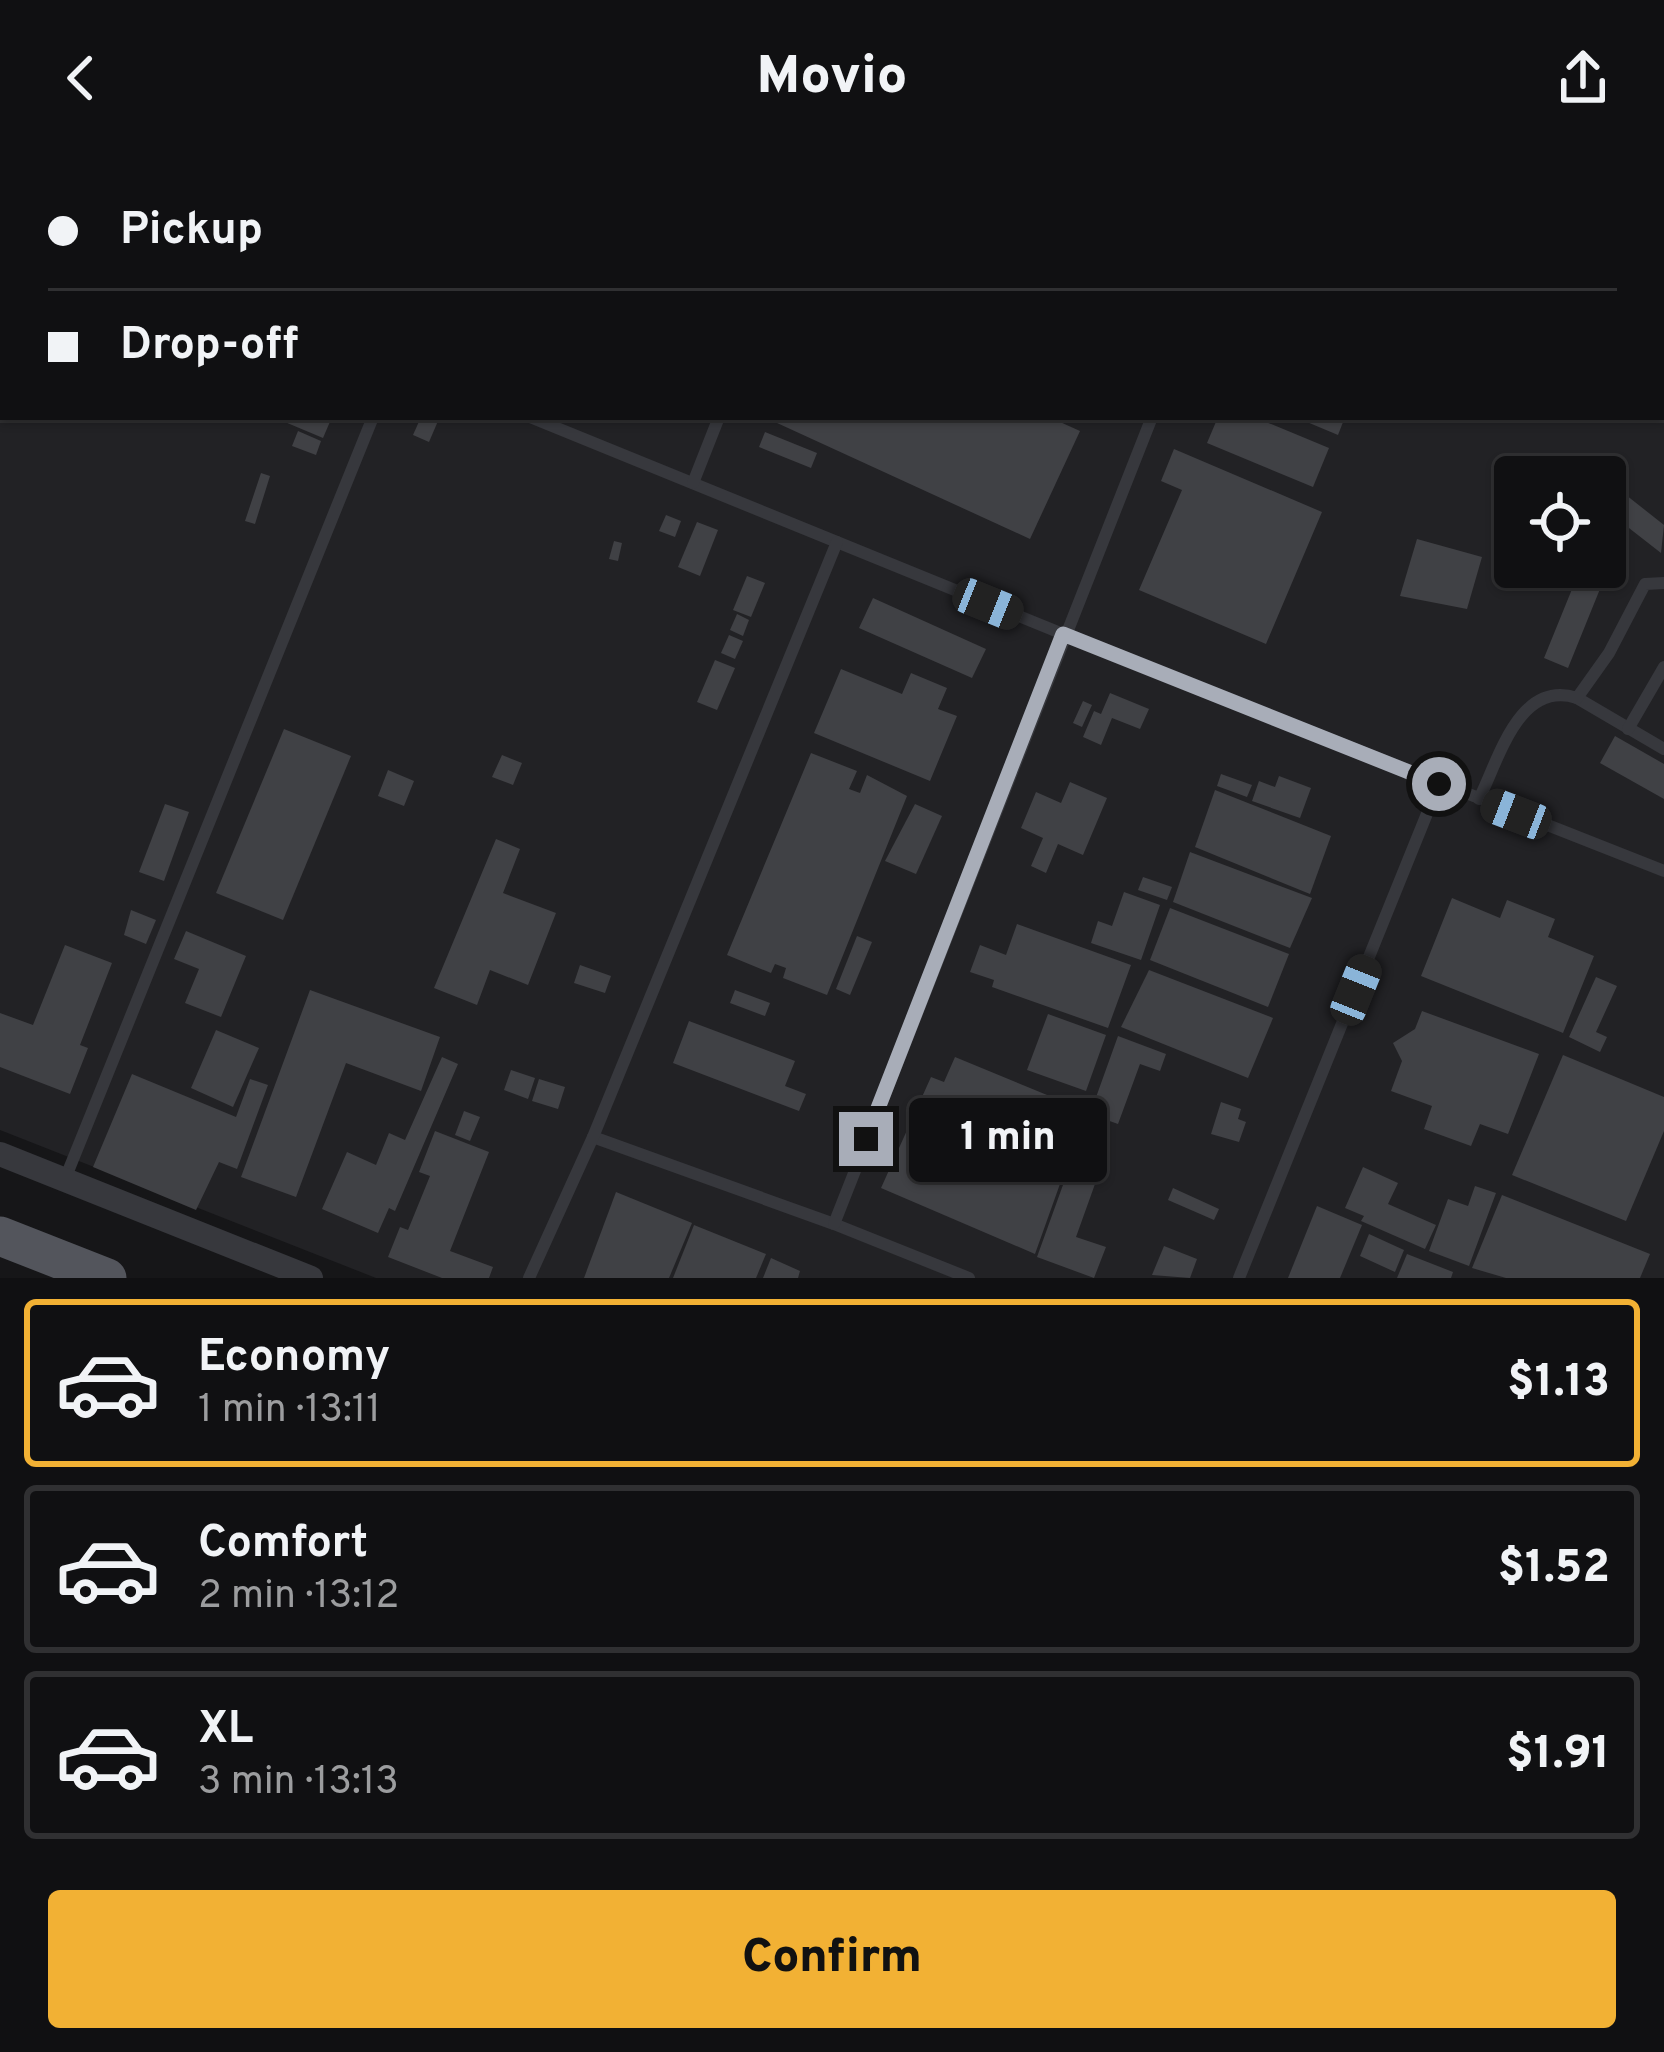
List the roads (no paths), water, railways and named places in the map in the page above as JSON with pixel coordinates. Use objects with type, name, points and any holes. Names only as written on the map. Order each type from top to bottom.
[{"type":"main road","points":[[0,1236],[107,1278]]},
{"type":"street","points":[[0,1154],[311,1278]]},
{"type":"lane","points":[[64,1180],[373,420]]},
{"type":"lane","points":[[537,420],[1664,872]]},
{"type":"lane","points":[[693,483],[718,420]]},
{"type":"lane","points":[[834,1223],[1150,420]]},
{"type":"lane","points":[[529,1278],[593,1137],[837,542]]},
{"type":"lane","points":[[1577,698],[1609,652],[1645,584],[1664,583]]},
{"type":"lane","points":[[1628,729],[1664,667]]},
{"type":"lane","points":[[1479,799],[1520,714],[1540,698],[1559,692],[1664,749]]},
{"type":"lane","points":[[1239,1278],[1439,784]]},
{"type":"lane","points":[[593,1137],[834,1223],[969,1278]]}]
